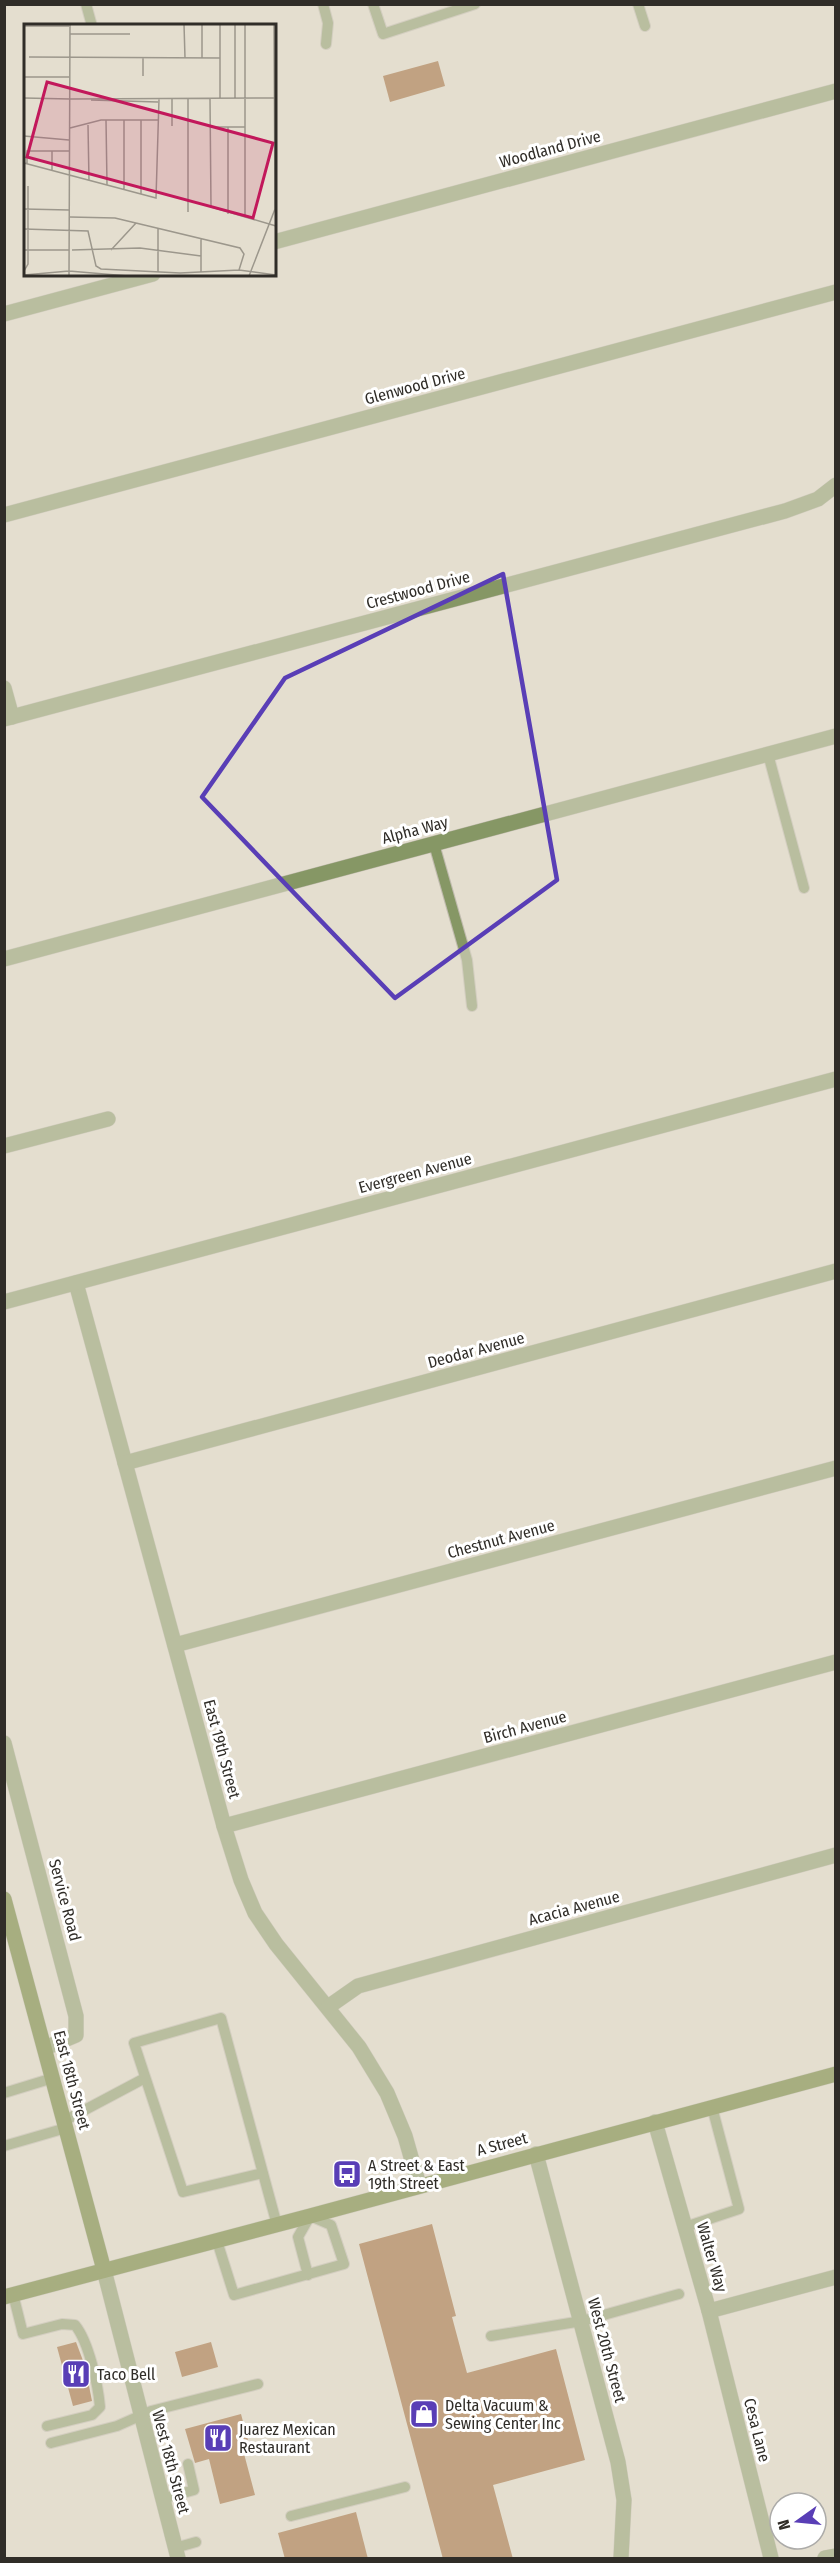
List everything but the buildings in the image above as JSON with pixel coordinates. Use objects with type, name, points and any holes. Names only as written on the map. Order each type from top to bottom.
[{"type":"main road","name":"East 18th Street","points":[[4,1899],[8,1925],[45,2048],[104,2270]]},
{"type":"main road","name":"A Street","points":[[9,2295],[310,2217],[419,2185],[836,2074]]},
{"type":"street","name":"Woodland Drive","points":[[276,241],[836,91]]},
{"type":"street","points":[[4,314],[146,276]]},
{"type":"street","name":"Glenwood Drive","points":[[4,515],[836,292]]},
{"type":"street","name":"Crestwood Drive","points":[[8,718],[785,510],[818,499],[836,485]]},
{"type":"street","points":[[4,688],[8,718]]},
{"type":"street","name":"Alpha Way","points":[[4,959],[836,736]]},
{"type":"street","name":"Evergreen Avenue","points":[[4,1302],[836,1079]]},
{"type":"street","points":[[4,1146],[108,1119]]},
{"type":"street","name":"Deodar Avenue","points":[[125,1463],[836,1271]]},
{"type":"street","name":"East 19th Street","points":[[76,1283],[224,1826],[241,1880],[255,1913],[276,1944],[359,2047],[387,2093],[405,2136],[419,2185]]},
{"type":"street","name":"Chestnut Avenue","points":[[175,1645],[836,1468]]},
{"type":"street","name":"Birch Avenue","points":[[224,1826],[836,1662]]},
{"type":"street","name":"Service Road","points":[[4,1743],[76,2016],[76,2035],[45,2048]]},
{"type":"street","name":"Acacia Avenue","points":[[328,2007],[358,1986],[836,1856]]},
{"type":"street","name":"Walter Way","points":[[655,2122],[709,2311],[836,2277]]},
{"type":"street","name":"West 20th Street","points":[[536,2154],[618,2462],[624,2500],[621,2559]]},
{"type":"street","name":"West 18th Street","points":[[104,2270],[176,2553]]},
{"type":"street","name":"Cesa Lane","points":[[709,2311],[771,2559]]},
{"type":"street","points":[[825,2559],[836,2556]]},
{"type":"lane","points":[[86,4],[91,24]]},
{"type":"lane","points":[[323,4],[328,23],[326,44]]},
{"type":"lane","points":[[373,4],[383,34],[475,4]]},
{"type":"lane","points":[[638,4],[645,26]]},
{"type":"lane","points":[[768,754],[804,888]]},
{"type":"lane","points":[[434,844],[467,960],[472,1006]]},
{"type":"lane","points":[[263,2173],[183,2192],[134,2043],[221,2018],[278,2224]]},
{"type":"lane","points":[[4,2093],[53,2078]]},
{"type":"lane","points":[[4,2146],[65,2124],[145,2078]]},
{"type":"lane","points":[[685,2227],[739,2209],[712,2107]]},
{"type":"lane","points":[[217,2241],[234,2295],[308,2275],[344,2264],[332,2225],[310,2217],[298,2237],[308,2275]]},
{"type":"lane","points":[[491,2336],[582,2321],[679,2294]]},
{"type":"lane","points":[[9,2295],[23,2334],[62,2324],[75,2325],[82,2334],[99,2395],[100,2407],[92,2415],[46,2426]]},
{"type":"lane","points":[[51,2443],[117,2426],[151,2411],[258,2384]]},
{"type":"lane","points":[[162,2499],[195,2490],[188,2464]]},
{"type":"lane","points":[[291,2516],[405,2487]]},
{"type":"lane","points":[[176,2553],[196,2542]]},
{"type":"highlighted area","points":[[503,574],[557,880],[395,998],[202,797],[285,678]]},
{"type":"place","name":"A Street & East 19th Street","points":[[347,2174]]},
{"type":"place","name":"Taco Bell","points":[[76,2374]]},
{"type":"place","name":"Delta Vacuum & Sewing Center Inc","points":[[424,2414]]},
{"type":"place","name":"Juarez Mexican Restaurant","points":[[218,2438]]}]
